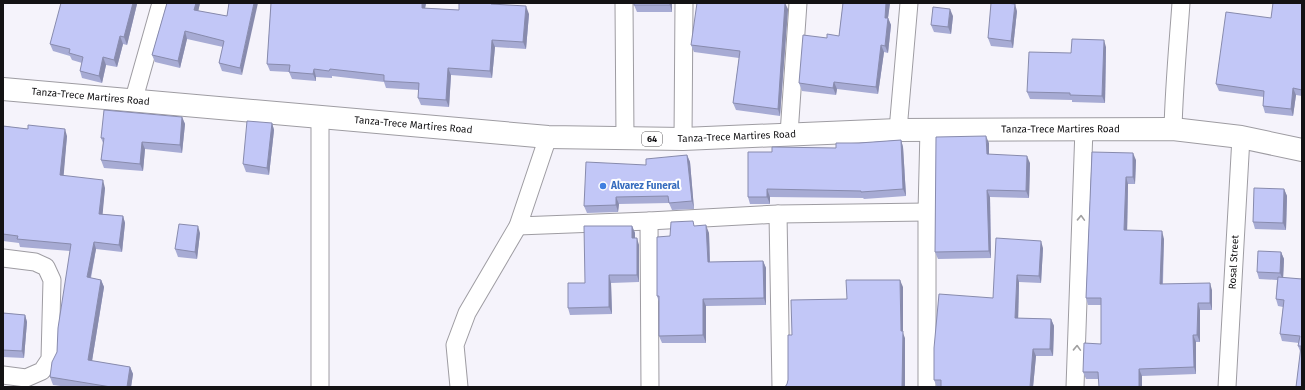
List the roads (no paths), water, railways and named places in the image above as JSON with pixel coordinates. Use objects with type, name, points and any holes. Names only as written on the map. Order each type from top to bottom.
[{"type":"main road","name":"Tanza-Trece Martires Road","points":[[3,89],[133,102],[548,138],[683,139],[929,129],[1173,129],[1241,137],[1302,150]]},
{"type":"street","points":[[133,102],[161,3]]},
{"type":"street","points":[[624,3],[625,138]]},
{"type":"street","points":[[683,139],[684,3]]},
{"type":"street","points":[[789,134],[798,3]]},
{"type":"street","points":[[898,130],[909,3]]},
{"type":"street","points":[[1173,129],[1174,92],[1181,3]]},
{"type":"street","points":[[320,118],[320,387]]},
{"type":"street","points":[[1075,387],[1084,128]]},
{"type":"street","points":[[927,387],[926,212],[929,129]]},
{"type":"street","name":"Rosal Street","points":[[1227,387],[1241,137]]},
{"type":"street","points":[[459,387],[455,345],[467,313],[518,226],[548,138]]},
{"type":"street","points":[[518,226],[778,214],[926,212]]},
{"type":"street","points":[[778,214],[781,387]]},
{"type":"street","points":[[649,221],[650,387]]},
{"type":"street","points":[[3,258],[35,262],[46,266],[52,280],[50,358],[42,371],[26,378],[3,375]]},
{"type":"place","name":"Alvarez Funeral","points":[[603,186]]}]
